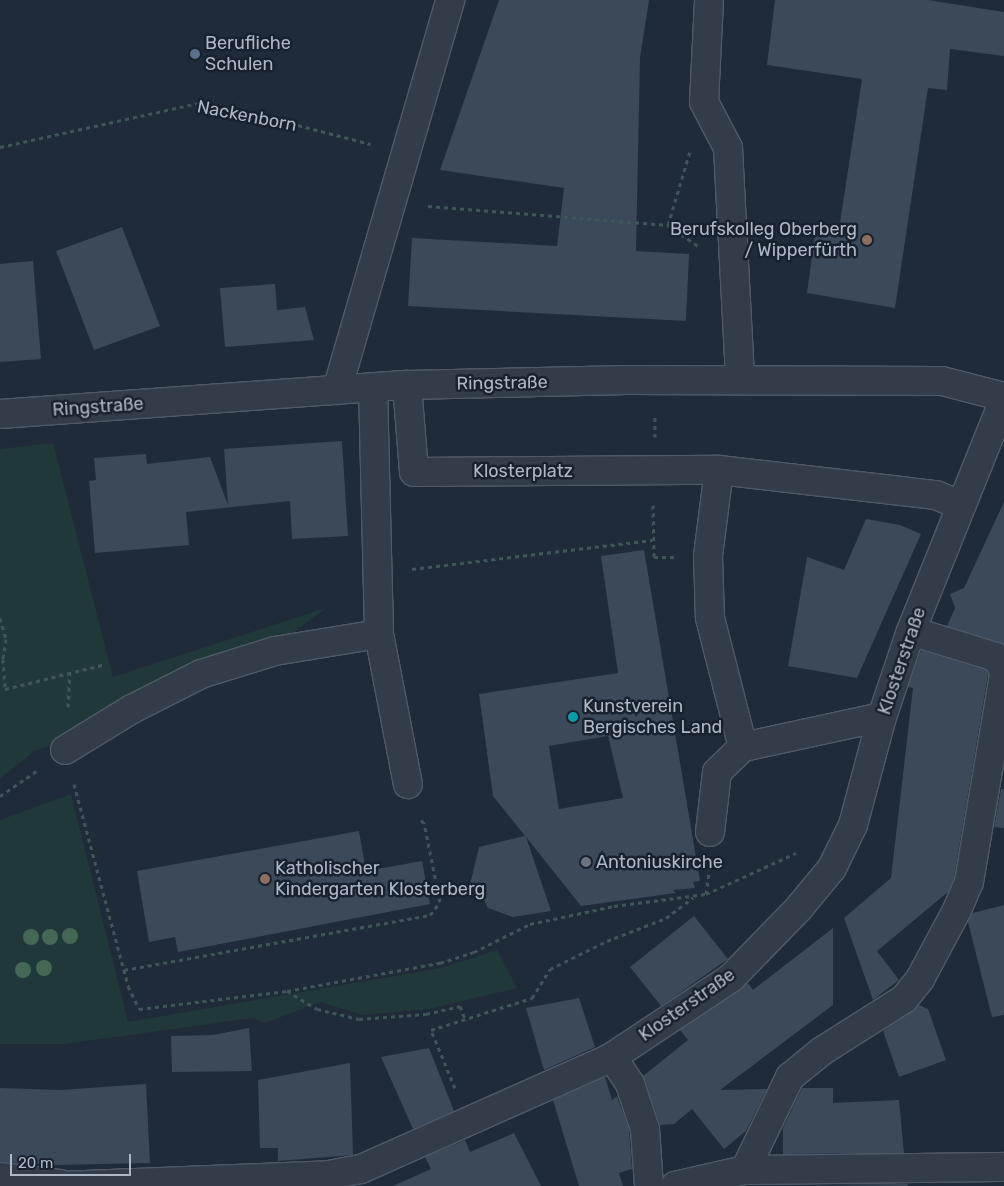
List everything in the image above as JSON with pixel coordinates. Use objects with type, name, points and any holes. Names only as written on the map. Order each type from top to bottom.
[{"type":"street","points":[[337,390],[401,162],[450,0]]},
{"type":"street","points":[[709,0],[704,102],[728,148],[740,380]]},
{"type":"street","name":"Ringstraße","points":[[0,414],[407,385],[740,380],[942,382],[1004,398]]},
{"type":"street","name":"Klosterplatz","points":[[407,385],[414,472],[719,470],[936,494],[958,510]]},
{"type":"street","points":[[373,388],[379,634],[408,784]]},
{"type":"street","name":"Klosterstraße","points":[[0,1177],[60,1185],[186,1182],[329,1175],[361,1169],[468,1119],[612,1057],[731,978],[799,908],[832,868],[853,825],[882,717],[911,631],[1004,398]]},
{"type":"street","points":[[719,470],[708,556],[710,618],[743,747]]},
{"type":"street","points":[[745,1170],[790,1077],[822,1051],[904,999],[920,979],[957,910],[969,882],[1004,673],[996,658],[911,631]]},
{"type":"street","points":[[64,750],[132,709],[201,674],[275,651],[379,634]]},
{"type":"street","points":[[710,832],[717,772],[743,747],[882,717]]},
{"type":"street","points":[[612,1057],[630,1084],[645,1130],[649,1186]]},
{"type":"street","points":[[674,1186],[745,1170],[1004,1167]]},
{"type":"path","points":[[668,225],[704,102]]},
{"type":"path","name":"Nackenborn","points":[[0,147],[199,103],[268,116],[381,147],[401,162]]},
{"type":"path","points":[[390,203],[668,225],[704,251]]},
{"type":"path","points":[[401,571],[652,540]]},
{"type":"path","points":[[0,618],[6,639],[3,659],[5,689],[102,665]]},
{"type":"path","points":[[68,698],[67,688],[70,672]]},
{"type":"path","points":[[0,796],[64,750],[124,970],[139,1009],[286,991],[440,963],[474,952],[530,924],[614,906],[694,898]]},
{"type":"path","points":[[124,970],[430,914],[440,902],[424,824],[414,813],[408,784]]},
{"type":"path","points":[[468,1119],[431,1030],[532,998],[550,969],[608,941],[666,918],[694,898],[786,860],[801,850]]},
{"type":"path","points":[[286,991],[317,1008],[359,1019],[426,1014],[460,1006],[465,1019]]},
{"type":"green space","points":[[53,443],[113,677],[326,608],[283,640],[124,720],[34,751],[0,779],[0,449]]},
{"type":"green space","points":[[71,794],[128,1022],[441,968],[497,950],[517,988],[429,1009],[363,1015],[320,1002],[265,1023],[253,1018],[65,1044],[0,1044],[0,820]]},
{"type":"building","points":[[499,0],[649,0],[640,58],[636,251],[689,254],[686,321],[408,306],[412,238],[557,246],[564,188],[440,170]]},
{"type":"building","points":[[775,0],[928,0],[1004,12],[1004,56],[950,49],[947,90],[928,88],[895,308],[807,293],[816,226],[839,229],[862,79],[767,65]]},
{"type":"building","points":[[122,227],[160,326],[94,350],[56,251]]},
{"type":"building","points":[[33,261],[41,359],[0,362],[0,264]]},
{"type":"building","points":[[275,284],[277,310],[305,307],[314,340],[225,347],[220,288]]},
{"type":"building","points":[[342,441],[348,536],[292,539],[290,501],[186,512],[189,545],[95,553],[89,481],[96,480],[94,458],[146,454],[147,464],[210,457],[228,505],[224,449]]},
{"type":"building","points":[[1004,502],[1004,645],[947,626],[955,608],[950,594],[964,588]]},
{"type":"building","points":[[866,519],[900,525],[921,534],[857,678],[788,666],[807,557],[844,570]]},
{"type":"building","points":[[644,550],[700,881],[693,882],[695,888],[673,890],[676,893],[581,906],[526,837],[551,911],[513,917],[488,908],[481,894],[467,897],[479,847],[525,836],[493,796],[479,694],[618,673],[601,556]],"holes":[[[608,736],[623,798],[559,809],[549,746]]]},
{"type":"building","points":[[921,650],[986,670],[988,675],[954,878],[948,892],[877,951],[899,980],[873,1000],[844,918],[891,878],[913,688],[908,687]]},
{"type":"building","points":[[1001,789],[1004,789],[1004,828],[994,827]]},
{"type":"building","points":[[359,831],[366,871],[422,861],[430,904],[178,952],[175,937],[149,942],[137,871]]},
{"type":"building","points":[[1004,905],[1004,1015],[992,1017],[968,922],[973,913]]},
{"type":"building","points":[[694,916],[728,959],[661,1006],[630,967]]},
{"type":"building","points":[[833,928],[833,1005],[720,1090],[767,1089],[746,1131],[724,1149],[692,1109],[674,1124],[660,1125],[643,1076],[688,1040],[680,1030],[748,983],[753,990]]},
{"type":"building","points":[[579,998],[595,1047],[544,1070],[526,1008]]},
{"type":"building","points":[[919,1005],[928,1009],[946,1060],[899,1077],[883,1031]]},
{"type":"building","points":[[249,1028],[252,1071],[172,1072],[171,1036],[213,1035]]},
{"type":"building","points":[[429,1048],[454,1111],[413,1129],[381,1057]]},
{"type":"building","points":[[350,1063],[353,1155],[278,1161],[278,1148],[260,1148],[258,1080]]},
{"type":"building","points":[[605,1077],[612,1100],[617,1096],[629,1129],[632,1169],[619,1173],[623,1186],[579,1186],[553,1100]]},
{"type":"building","points":[[146,1084],[150,1163],[58,1165],[0,1162],[0,1088],[60,1090]]},
{"type":"building","points":[[802,1088],[833,1088],[833,1103],[899,1100],[904,1153],[783,1154],[783,1128]]},
{"type":"building","points":[[514,1133],[541,1186],[393,1186],[431,1169],[425,1157],[465,1140],[470,1152]]},
{"type":"building","points":[[907,1184],[908,1186],[800,1185]]},
{"type":"place","name":"Berufliche Schulen","points":[[195,54]]},
{"type":"place","name":"Berufskolleg Oberberg / Wipperfürth","points":[[867,240]]},
{"type":"place","name":"Kunstverein Bergisches Land","points":[[573,717]]},
{"type":"place","name":"Antoniuskirche","points":[[586,862]]},
{"type":"place","name":"Katholischer Kindergarten Klosterberg","points":[[265,879]]}]
